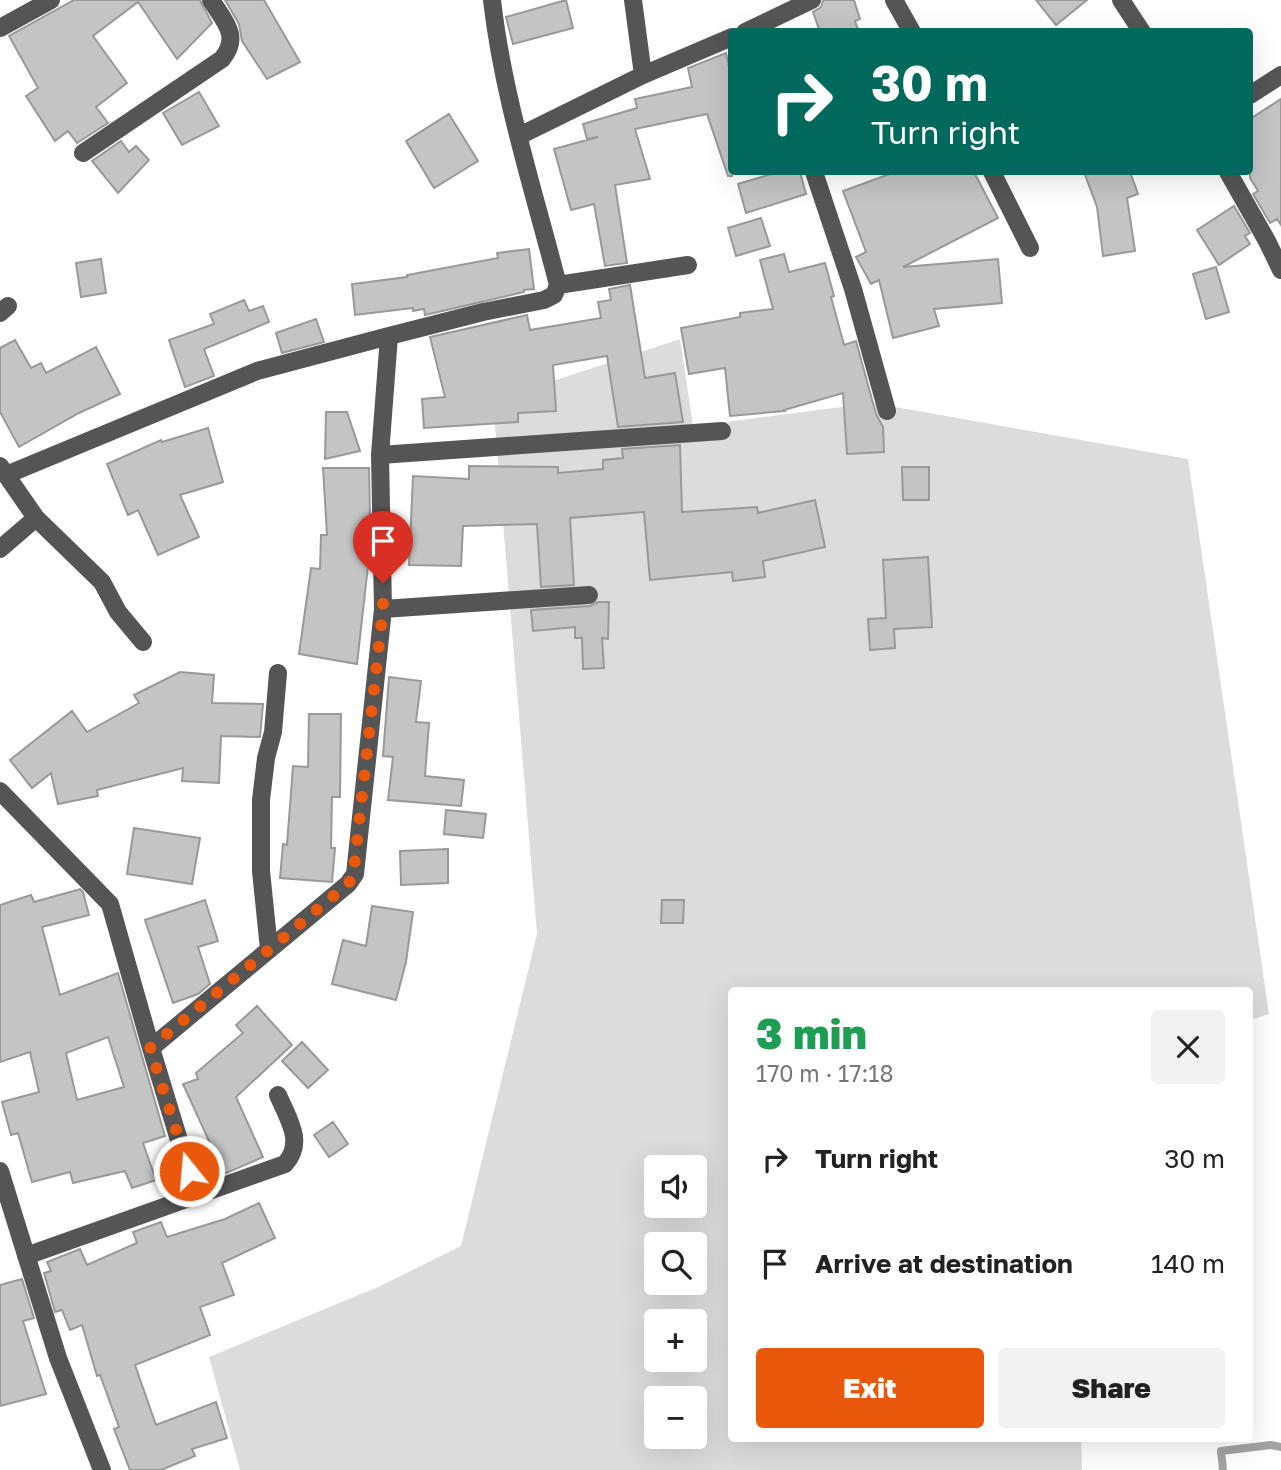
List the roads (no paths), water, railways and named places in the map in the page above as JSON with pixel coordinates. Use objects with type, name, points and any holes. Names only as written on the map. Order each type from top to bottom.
[{"type":"street","points":[[0,28],[51,0]]},
{"type":"street","points":[[83,153],[222,59],[230,50],[232,40],[229,30],[211,0]]},
{"type":"street","points":[[143,642],[118,612],[102,582],[36,518],[3,471],[257,371],[483,312],[544,300],[554,295],[558,285],[519,136],[495,27],[492,0]]},
{"type":"street","points":[[633,0],[643,75]]},
{"type":"street","points":[[756,28],[813,0]]},
{"type":"street","points":[[894,0],[910,28]]},
{"type":"street","points":[[1121,0],[1139,28]]},
{"type":"street","points":[[519,136],[643,75],[728,39]]},
{"type":"street","points":[[1253,93],[1281,75]]},
{"type":"street","points":[[815,175],[853,289],[887,411]]},
{"type":"street","points":[[994,175],[1030,248]]},
{"type":"street","points":[[1230,175],[1274,237],[1281,270]]},
{"type":"street","points":[[558,285],[688,265]]},
{"type":"street","points":[[150,1048],[348,884],[355,874],[383,609],[380,455],[389,336]]},
{"type":"street","points":[[380,455],[722,431]]},
{"type":"street","points":[[0,549],[36,518]]},
{"type":"street","points":[[383,609],[589,595]]},
{"type":"street","points":[[269,949],[261,871],[261,800],[273,732],[278,673]]},
{"type":"street","points":[[0,791],[110,904],[150,1048],[196,1196]]},
{"type":"street","points":[[26,1256],[279,1167],[292,1157],[296,1139],[278,1096]]},
{"type":"street","points":[[0,1171],[58,1358],[102,1470]]},
{"type":"waterway","points":[[1223,1470],[1221,1451],[1271,1445],[1281,1447]]}]
